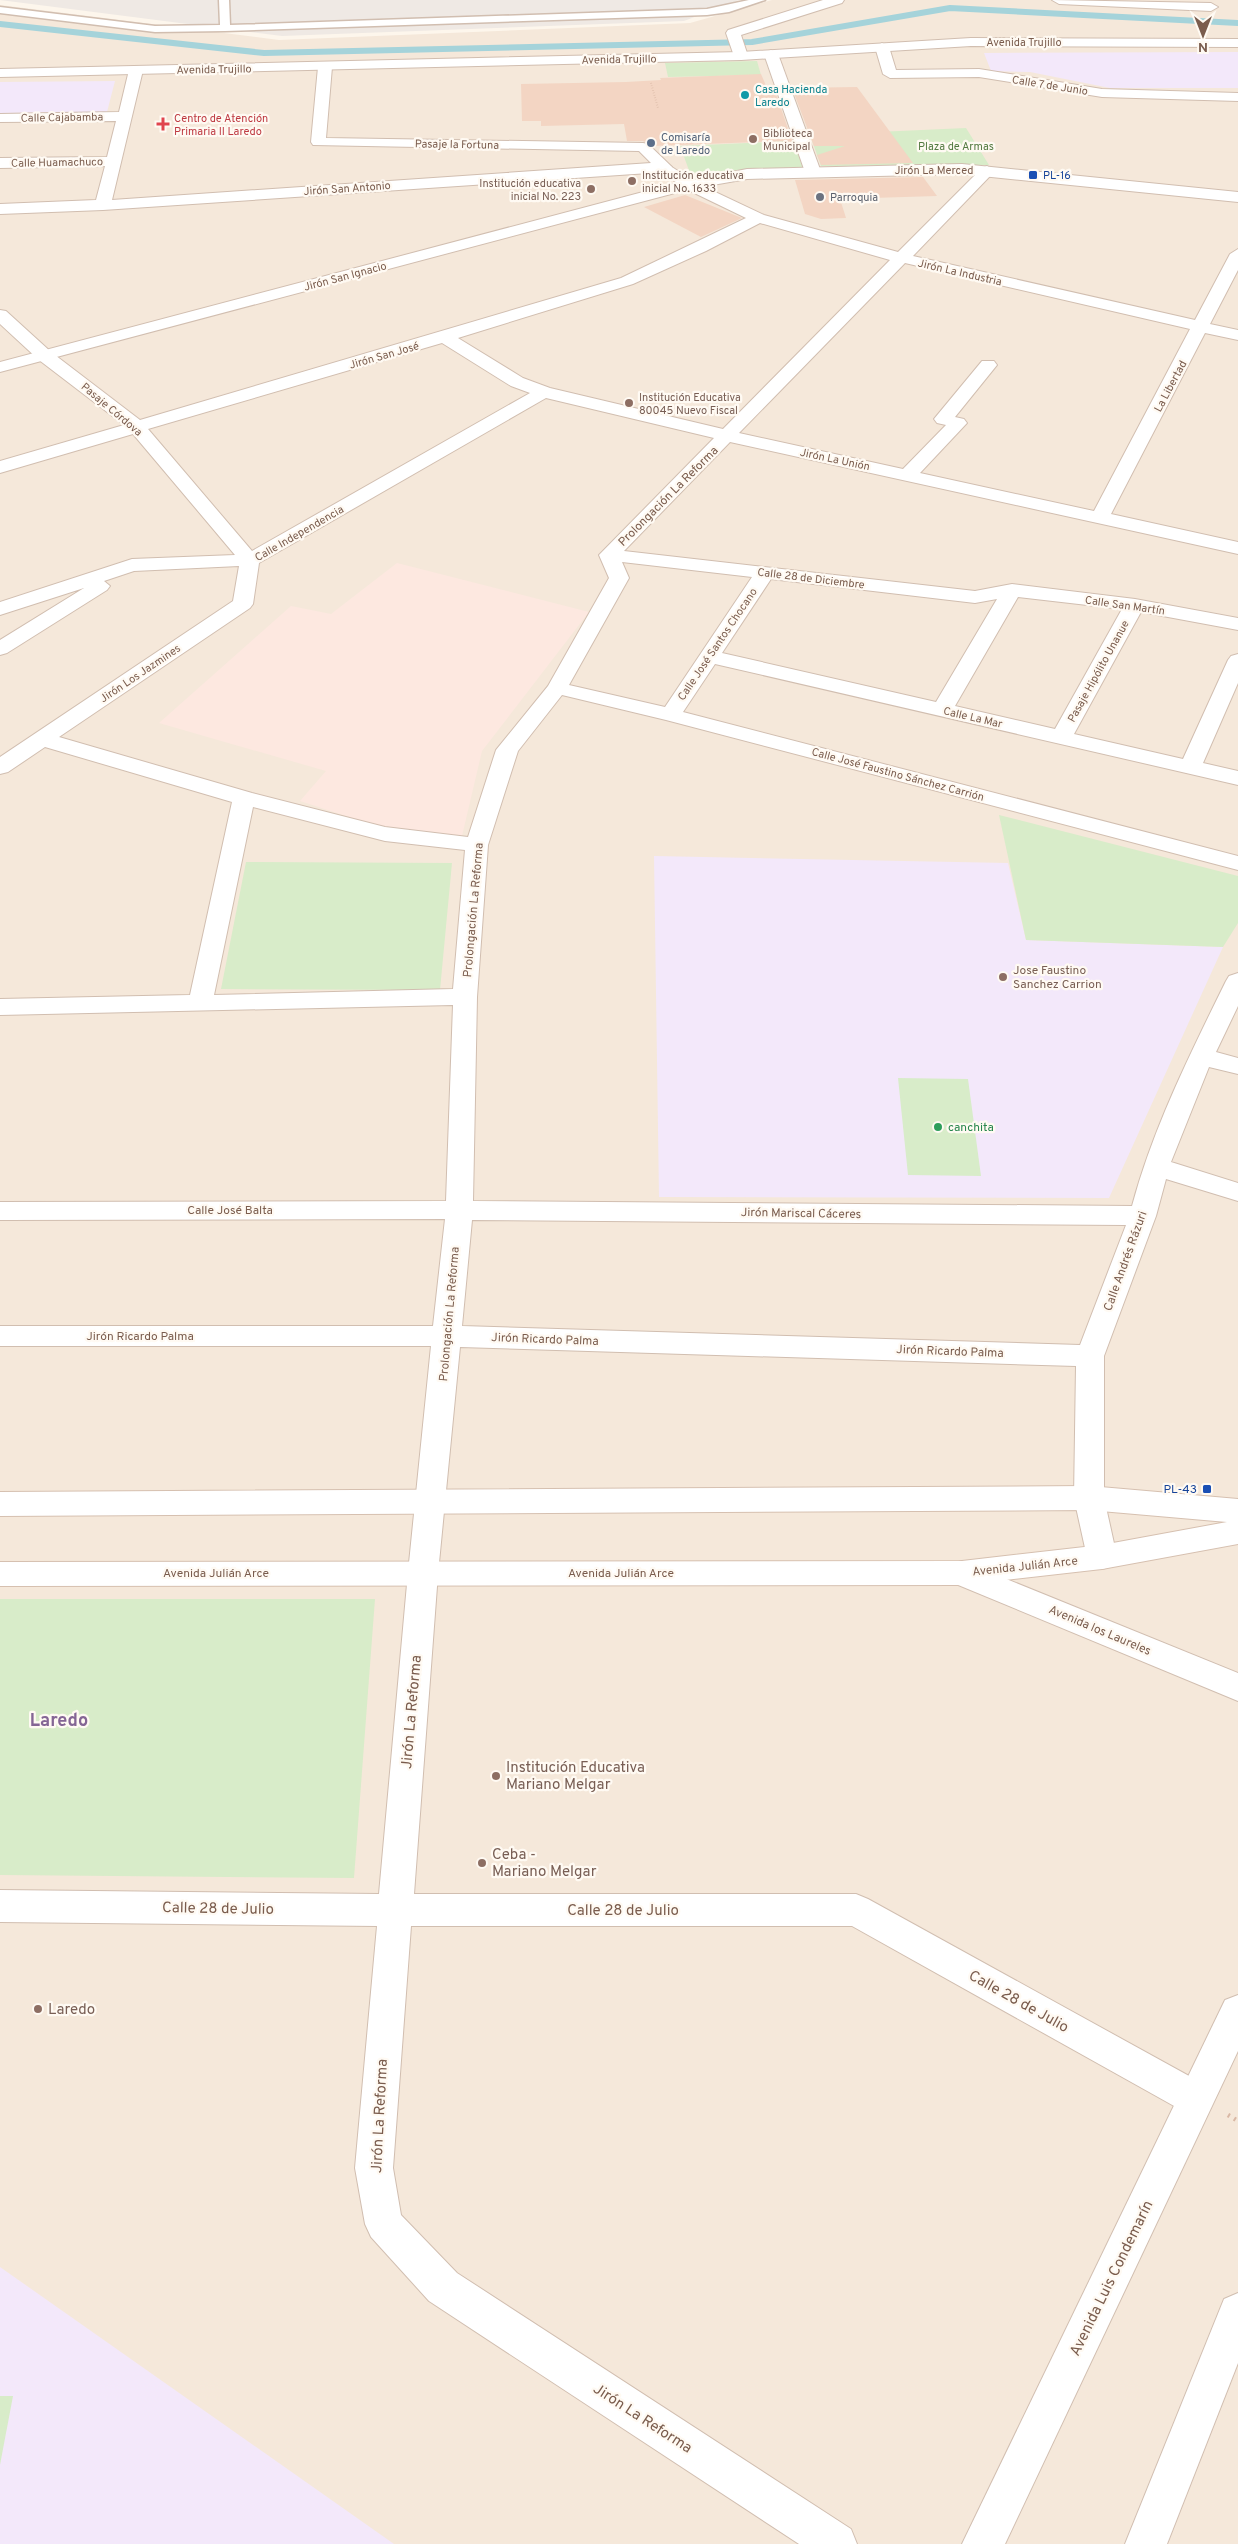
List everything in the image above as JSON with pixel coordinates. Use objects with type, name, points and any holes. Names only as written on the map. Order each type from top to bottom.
[{"type":"street","points":[[739,48],[733,33],[837,0]]},
{"type":"street","points":[[1059,0],[1211,7],[1206,0]]},
{"type":"street","name":"Avenida Trujillo","points":[[0,73],[325,67],[739,48],[771,54],[971,42],[1238,43]]},
{"type":"street","name":"Calle 7 de Junio","points":[[882,47],[890,74],[979,73],[1102,93],[1194,94],[1238,97]]},
{"type":"street","points":[[771,54],[813,172]]},
{"type":"street","name":"Pasaje la Fortuna","points":[[325,67],[318,142],[642,147],[664,167]]},
{"type":"street","points":[[103,205],[136,70]]},
{"type":"street","name":"Calle Cajabamba","points":[[0,118],[125,116]]},
{"type":"street","name":"Calle Huamachuco","points":[[0,163],[114,161]]},
{"type":"street","points":[[664,167],[689,185]]},
{"type":"street","name":"Jirón San Antonio","points":[[0,209],[103,205],[664,167]]},
{"type":"street","name":"Jirón La Merced","points":[[689,185],[747,174],[962,169],[1238,197]]},
{"type":"street","name":"Prolongación La Reforma","points":[[423,1573],[459,1210],[466,997],[477,845],[507,750],[557,688],[619,578],[609,555],[728,436],[900,258],[987,172]]},
{"type":"street","name":"Jirón La Industria","points":[[689,185],[758,218],[900,258],[1238,335]]},
{"type":"street","name":"Jirón San Ignacio","points":[[0,367],[689,185]]},
{"type":"street","name":"Jirón San José","points":[[0,467],[444,337],[627,281],[700,248],[758,218]]},
{"type":"street","name":"La Libertad","points":[[1100,518],[1202,326],[1232,279],[1238,254]]},
{"type":"street","name":"Pasaje Córdova","points":[[0,315],[45,356],[136,426],[250,560]]},
{"type":"street","name":"Jirón La Unión","points":[[444,337],[517,382],[544,392],[728,436],[1238,548]]},
{"type":"street","points":[[908,474],[958,423],[943,419],[988,365]]},
{"type":"street","name":"Calle Independencia","points":[[0,609],[132,565],[250,560],[544,392]]},
{"type":"street","name":"Calle 28 de Diciembre","points":[[609,555],[975,597],[1012,590]]},
{"type":"street","name":"Jirón Los Jazmines","points":[[0,766],[243,604],[250,560]]},
{"type":"street","points":[[0,649],[132,565]]},
{"type":"street","name":"Calle José Santos Chocano","points":[[670,715],[765,573]]},
{"type":"street","points":[[942,710],[1012,590]]},
{"type":"street","name":"Calle San Martín","points":[[1012,590],[1135,605],[1238,624]]},
{"type":"street","name":"Pasaje Hipólito Unanue","points":[[1061,737],[1135,605]]},
{"type":"street","name":"Calle La Mar","points":[[709,656],[1238,778]]},
{"type":"street","points":[[1190,766],[1238,660]]},
{"type":"street","name":"Calle José Faustino Sánchez Carrión","points":[[557,688],[670,715],[1238,863]]},
{"type":"street","points":[[42,739],[244,798],[385,834],[477,845]]},
{"type":"street","points":[[200,1004],[244,798]]},
{"type":"street","name":"Calle Andrés Rázuri","points":[[1102,1557],[1089,1498],[1090,1356],[1143,1216],[1156,1167],[1201,1056],[1238,981]]},
{"type":"street","points":[[0,1007],[466,997]]},
{"type":"street","points":[[1201,1056],[1238,1066]]},
{"type":"street","points":[[1156,1167],[1238,1192]]},
{"type":"street","name":"Calle José Balta","points":[[0,1210],[459,1210]]},
{"type":"street","name":"Jirón Mariscal Cáceres","points":[[459,1210],[1143,1216]]},
{"type":"street","name":"Jirón Ricardo Palma","points":[[0,1336],[447,1336],[1090,1356]]},
{"type":"street","points":[[0,1504],[1089,1498],[1238,1511]]},
{"type":"street","name":"Avenida Julián Arce","points":[[0,1574],[962,1573],[1102,1557],[1238,1532]]},
{"type":"street","name":"Jirón La Reforma","points":[[423,1573],[374,2168],[384,2224],[443,2287],[836,2544]]},
{"type":"street","name":"Avenida los Laureles","points":[[962,1573],[1238,1687]]},
{"type":"street","name":"Calle 28 de Julio","points":[[0,1906],[395,1910],[856,1910],[1196,2099]]},
{"type":"street","name":"Avenida Luis Condemarín","points":[[983,2544],[1238,2012]]},
{"type":"street","points":[[1146,2544],[1238,2314]]},
{"type":"lane","points":[[224,0],[225,28]]},
{"type":"lane","points":[[0,10],[121,26],[225,28],[708,12],[725,10],[760,0]]},
{"type":"shaded area","points":[[0,0],[739,0],[684,21],[282,36]]},
{"type":"shaded area","points":[[772,0],[1238,0],[1238,2544],[0,2544],[0,5],[279,40],[690,23]]},
{"type":"shaded area","points":[[1238,52],[1238,88],[1110,88],[1030,72],[991,71],[984,53]]},
{"type":"shaded area","points":[[115,81],[107,112],[0,113],[0,82]]},
{"type":"shaded area","points":[[397,563],[589,612],[482,751],[462,836],[392,831],[300,801],[326,771],[159,723],[291,606],[331,614]]},
{"type":"shaded area","points":[[654,856],[1008,863],[1026,940],[1223,947],[1109,1198],[659,1197]]},
{"type":"shaded area","points":[[0,2267],[394,2544],[0,2544]]},
{"type":"green space","points":[[757,61],[761,75],[668,77],[665,63]]},
{"type":"green space","name":"Plaza de Armas","points":[[966,128],[989,165],[821,166],[810,135]]},
{"type":"green space","points":[[794,141],[803,167],[690,173],[680,146]]},
{"type":"green space","points":[[999,815],[1238,876],[1238,923],[1223,947],[1026,940]]},
{"type":"green space","points":[[246,862],[452,863],[440,990],[221,989]]},
{"type":"green space","name":"canchita","points":[[898,1078],[968,1079],[981,1176],[908,1175]]},
{"type":"green space","points":[[0,1599],[375,1599],[354,1878],[0,1875]]},
{"type":"green space","points":[[0,2396],[13,2396],[0,2465]]},
{"type":"building","points":[[761,74],[767,88],[774,88],[794,146],[786,146],[784,141],[653,146],[643,141],[627,141],[624,124],[541,126],[541,121],[522,121],[521,84],[626,82],[661,80],[660,78]]},
{"type":"building","points":[[857,87],[913,163],[821,165],[817,155],[845,146],[814,146],[792,88]]},
{"type":"building","points":[[923,177],[937,196],[840,199],[846,218],[821,219],[805,214],[795,180]]},
{"type":"building","points":[[685,195],[742,218],[701,237],[644,207]]},
{"type":"waterway","points":[[0,24],[264,53],[752,42],[950,8],[1238,23]]},
{"type":"place","name":"Casa Hacienda Laredo","points":[[745,95]]},
{"type":"place","name":"Centro de Atención Primaria II Laredo","points":[[163,124]]},
{"type":"place","name":"Biblioteca Municipal","points":[[753,139]]},
{"type":"place","name":"Comisaría de Laredo","points":[[651,143]]},
{"type":"place","name":"PL-16","points":[[1033,175]]},
{"type":"place","name":"Institución educativa inicial No. 1633","points":[[632,181]]},
{"type":"place","name":"Institución educativa inicial No. 223","points":[[591,189]]},
{"type":"place","name":"Parroquia","points":[[820,197]]},
{"type":"place","name":"Institución Educativa 80045 Nuevo Fiscal","points":[[629,403]]},
{"type":"place","name":"Jose Faustino Sanchez Carrion","points":[[1003,977]]},
{"type":"place","name":"canchita","points":[[938,1127]]},
{"type":"place","name":"PL-43","points":[[1207,1489]]},
{"type":"place","name":"Institución Educativa Mariano Melgar","points":[[496,1776]]},
{"type":"place","name":"Ceba - Mariano Melgar","points":[[482,1863]]},
{"type":"place","name":"Laredo","points":[[38,2009]]},
{"type":"district","name":"Laredo","points":[[59,1720]]}]
